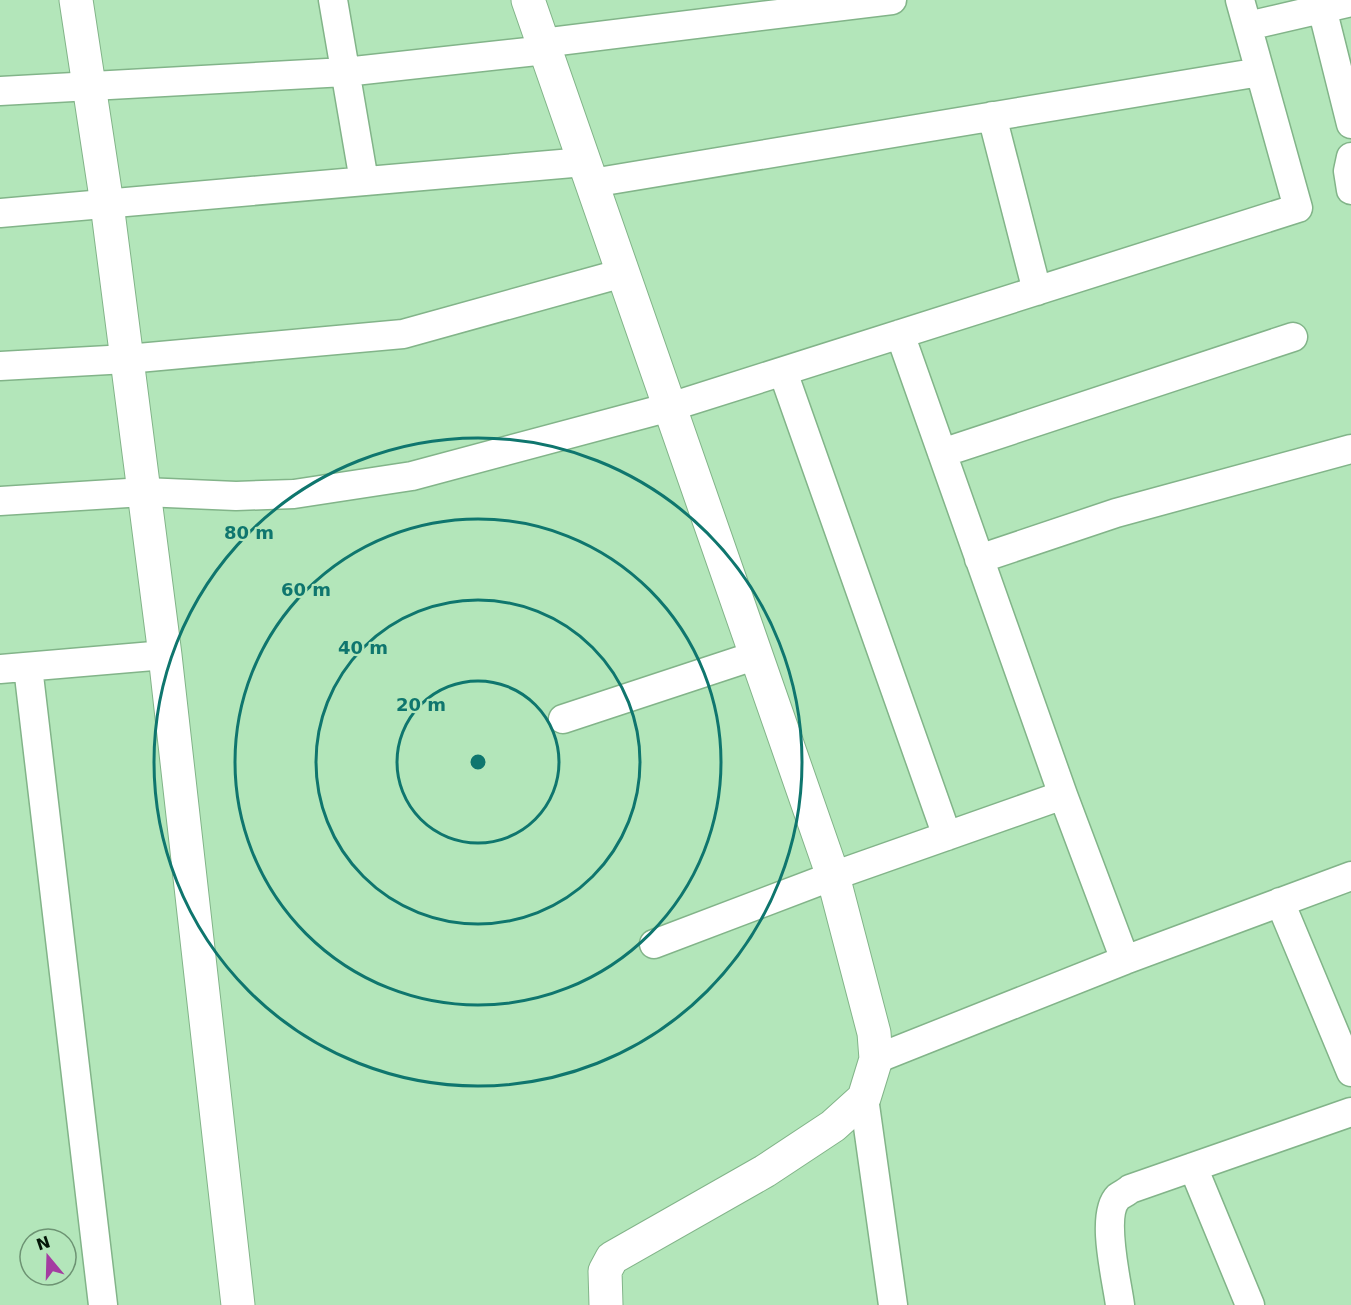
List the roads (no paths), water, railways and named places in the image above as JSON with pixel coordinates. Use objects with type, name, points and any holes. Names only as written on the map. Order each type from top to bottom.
[{"type":"street","points":[[76,0],[107,204],[165,655],[238,1305]]},
{"type":"street","points":[[333,0],[364,182]]},
{"type":"street","points":[[528,0],[833,876],[874,1033],[876,1059],[864,1098],[893,1305]]},
{"type":"street","points":[[0,91],[89,88],[345,72],[892,0]]},
{"type":"street","points":[[0,501],[144,492],[236,496],[294,494],[350,488],[412,476],[670,407],[1298,208],[1244,13],[1351,2]]},
{"type":"street","points":[[1321,5],[1351,124]]},
{"type":"street","points":[[0,213],[364,182],[588,172],[992,116],[1260,72]]},
{"type":"street","points":[[992,116],[1037,291]]},
{"type":"street","points":[[1351,157],[1348,171],[1351,190]]},
{"type":"street","points":[[0,366],[127,359],[403,334],[623,273]]},
{"type":"street","points":[[900,334],[1063,795],[1125,960]]},
{"type":"street","points":[[942,453],[1293,337]]},
{"type":"street","points":[[783,372],[947,836]]},
{"type":"street","points":[[979,559],[1116,513],[1351,449]]},
{"type":"street","points":[[0,669],[165,655]]},
{"type":"street","points":[[563,719],[757,655]]},
{"type":"street","points":[[28,667],[103,1305]]},
{"type":"street","points":[[654,944],[833,876],[1063,795]]},
{"type":"street","points":[[876,1059],[1125,960],[1351,876]]},
{"type":"street","points":[[1280,902],[1351,1072]]},
{"type":"street","points":[[606,1305],[605,1271],[612,1258],[793,1154],[832,1126],[864,1098]]},
{"type":"street","points":[[1120,1305],[1110,1227],[1111,1212],[1117,1198],[1130,1190],[1351,1112]]},
{"type":"street","points":[[1193,1167],[1250,1305]]}]
